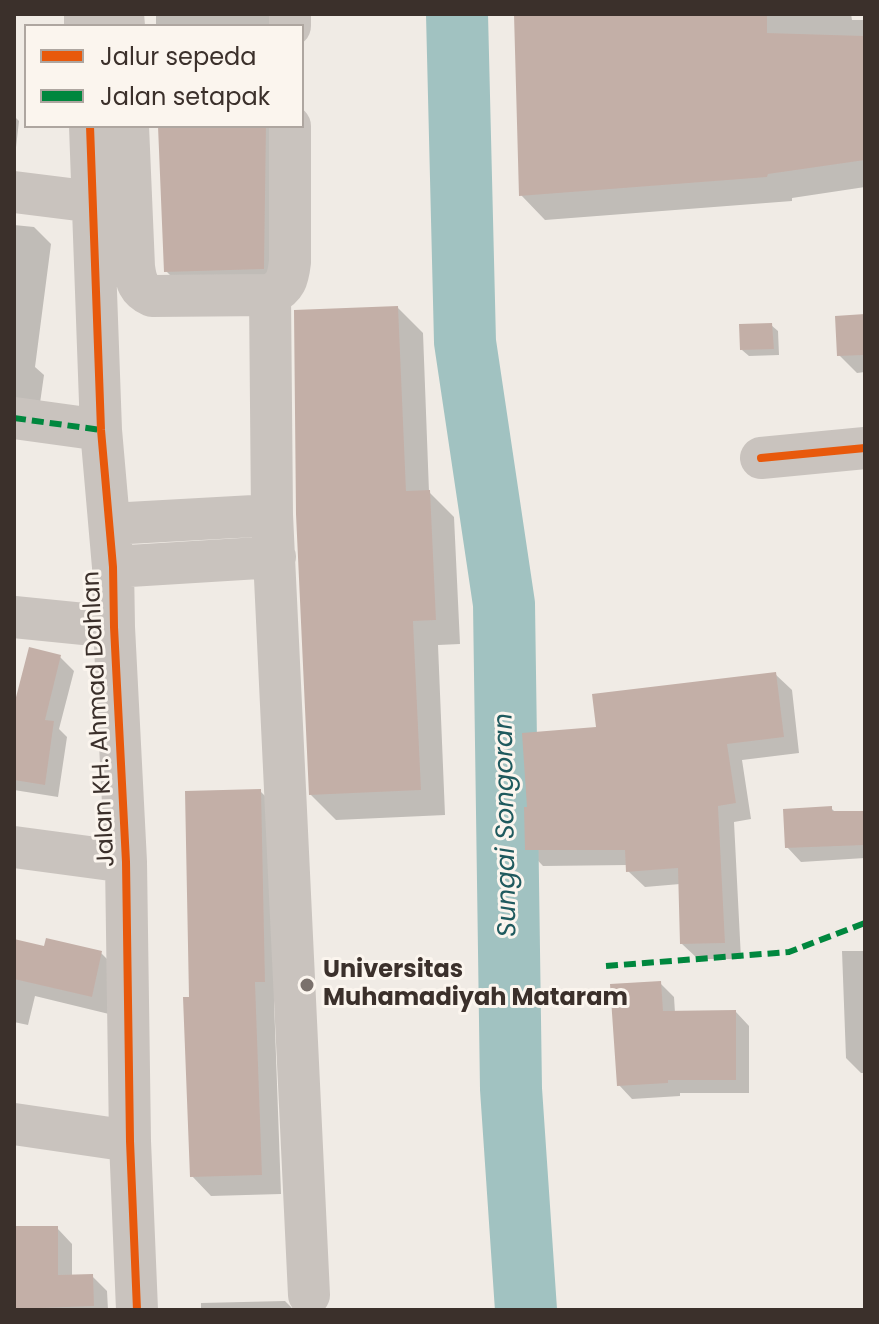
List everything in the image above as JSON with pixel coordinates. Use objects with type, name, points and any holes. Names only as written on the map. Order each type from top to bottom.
[{"type":"street","name":"Jalan KH. Ahmad Dahlan","points":[[90,128],[101,430],[113,567],[126,862],[130,1141],[137,1310]]},
{"type":"street","points":[[128,128],[134,267],[143,292],[152,296],[270,295],[287,282],[290,262],[290,128]]},
{"type":"street","points":[[14,192],[94,202]]},
{"type":"street","points":[[270,295],[272,515],[309,1295]]},
{"type":"street","points":[[14,418],[101,430]]},
{"type":"street","points":[[761,458],[865,448]]},
{"type":"street","points":[[110,524],[272,515]]},
{"type":"street","points":[[113,567],[275,557]]},
{"type":"street","points":[[14,617],[114,627]]},
{"type":"street","points":[[14,847],[126,862]]},
{"type":"street","points":[[14,1124],[130,1141]]},
{"type":"building","points":[[514,14],[767,14],[767,33],[865,36],[865,160],[768,174],[767,177],[519,196]]},
{"type":"building","points":[[158,128],[266,128],[264,269],[164,272]]},
{"type":"building","points":[[398,306],[406,491],[430,490],[436,620],[413,621],[421,790],[309,795],[296,514],[294,310]]},
{"type":"building","points":[[865,314],[865,355],[837,356],[835,316]]},
{"type":"building","points":[[772,323],[774,349],[740,350],[739,324]]},
{"type":"building","points":[[29,647],[61,655],[45,720],[54,721],[45,785],[14,780],[14,705]]},
{"type":"building","points":[[776,672],[784,737],[727,744],[736,803],[718,806],[725,943],[680,944],[678,868],[626,872],[625,850],[525,850],[524,807],[527,807],[522,733],[596,727],[592,694]]},
{"type":"building","points":[[261,789],[265,982],[255,982],[262,1175],[190,1177],[183,997],[189,997],[185,791]]},
{"type":"building","points":[[832,806],[832,811],[865,811],[865,845],[785,848],[783,809]]},
{"type":"building","points":[[46,938],[102,951],[92,997],[14,979],[14,939],[44,946]]},
{"type":"building","points":[[661,981],[663,1011],[736,1010],[736,1080],[668,1080],[668,1083],[617,1086],[610,984]]},
{"type":"building","points":[[14,1226],[58,1226],[58,1275],[93,1274],[94,1306],[14,1309]]},
{"type":"waterway","name":"Sungai Songoran","points":[[457,14],[465,342],[504,604],[511,1089],[526,1310]]},
{"type":"marked path","points":[[14,418],[101,430]]},
{"type":"marked path","points":[[606,966],[789,952],[865,923]]},
{"type":"cycle path","points":[[90,128],[101,430],[113,567],[126,862],[130,1141],[137,1310]]},
{"type":"cycle path","points":[[761,458],[865,448]]},
{"type":"place","name":"Universitas Muhamadiyah Mataram","points":[[307,985]]}]
